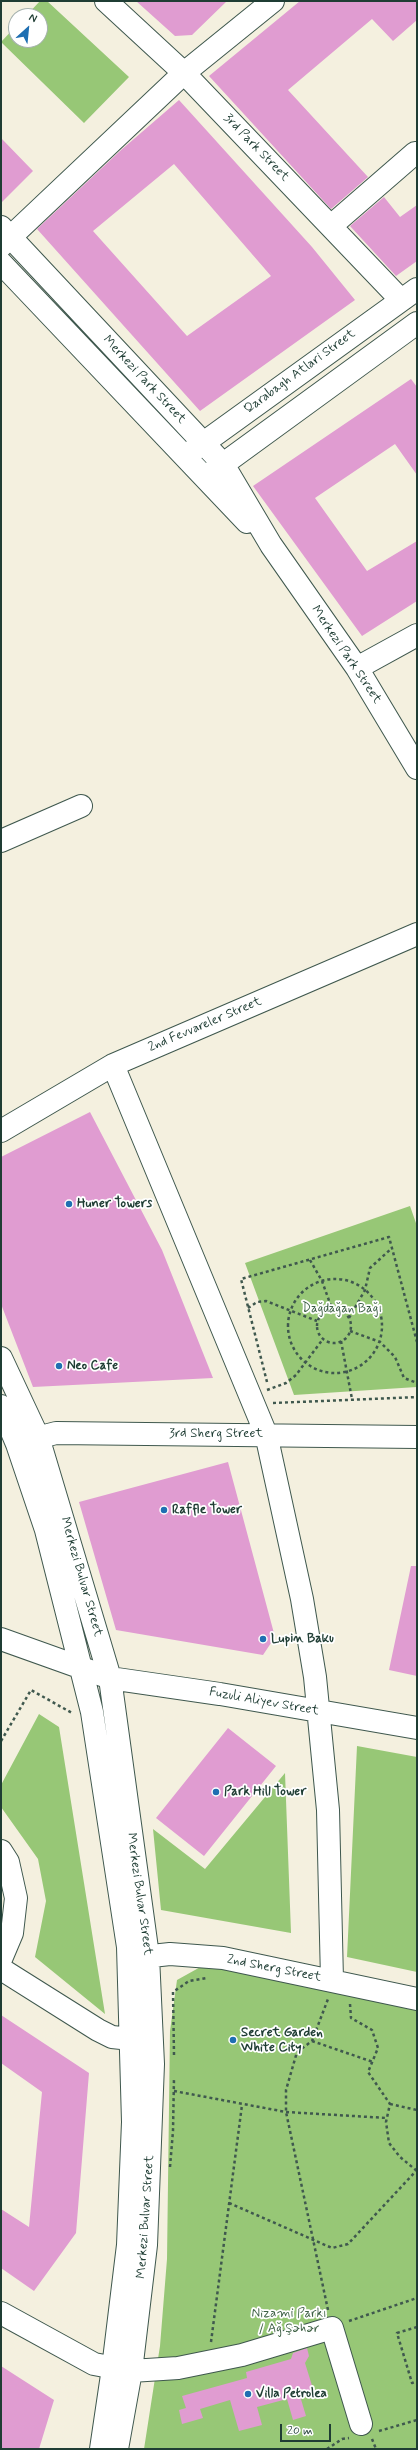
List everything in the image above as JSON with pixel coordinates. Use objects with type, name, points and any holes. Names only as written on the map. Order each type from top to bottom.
[{"type":"street","name":"3rd Park Street","points":[[106,1],[184,73],[331,226],[409,294]]},
{"type":"street","points":[[4,236],[184,73],[273,1]]},
{"type":"street","points":[[331,226],[415,153]]},
{"type":"street","name":"Merkezi Park Street","points":[[4,236],[223,464],[271,545],[357,668],[417,768]]},
{"type":"street","name":"Merkezi Park Street","points":[[1,263],[204,478],[271,545]]},
{"type":"street","name":"Qarabagh Atlari Street","points":[[184,457],[409,294]]},
{"type":"street","points":[[204,478],[417,323]]},
{"type":"street","points":[[357,668],[417,635]]},
{"type":"street","points":[[1,841],[81,806]]},
{"type":"street","name":"2nd Fevvareler Street","points":[[1,1131],[113,1065],[417,934]]},
{"type":"street","points":[[113,1065],[259,1392],[266,1434],[302,1599],[319,1712],[328,1810],[329,1994]]},
{"type":"street","name":"Merkezi Bulvar Street","points":[[1,1358],[38,1437],[110,1678],[138,1957],[153,2064],[152,2126],[146,2245],[122,2370],[101,2449]]},
{"type":"street","name":"Merkezi Bulvar Street","points":[[1,1406],[17,1444],[46,1530],[79,1666],[92,1712],[138,1957],[131,2039],[133,2122],[117,2449]]},
{"type":"street","name":"3rd Sherg Street","points":[[17,1444],[56,1433],[266,1434],[417,1437]]},
{"type":"street","name":"Fuzuli Aliyev Street","points":[[1,1638],[110,1678],[220,1694],[417,1728]]},
{"type":"street","points":[[1,1851],[8,1862],[16,1898],[12,1933],[1,1959]]},
{"type":"street","name":"2nd Sherg Street","points":[[138,1957],[170,1954],[223,1958],[329,1994],[417,1999]]},
{"type":"street","points":[[1,1969],[98,2030],[112,2037],[131,2039]]},
{"type":"street","points":[[1,2313],[94,2364],[122,2370],[178,2368],[209,2362],[242,2355],[332,2328],[361,2424]]},
{"type":"path","points":[[417,1342],[389,1238],[241,1279],[248,1308],[259,1392],[272,1403],[417,1397]]},
{"type":"path","points":[[349,1318],[345,1313],[332,1309],[326,1311],[317,1321],[318,1334],[322,1339],[335,1343],[341,1341],[350,1331],[349,1318],[365,1290],[370,1268],[392,1248]]},
{"type":"path","points":[[310,1260],[322,1281],[332,1309]]},
{"type":"path","points":[[344,1280],[365,1290],[379,1308],[382,1319],[380,1342],[368,1361],[348,1372],[326,1373],[305,1363],[297,1355],[288,1334],[290,1311],[302,1292],[322,1281],[344,1280]]},
{"type":"path","points":[[248,1308],[257,1302],[266,1301],[317,1321]]},
{"type":"path","points":[[350,1331],[380,1342],[395,1358],[404,1378],[417,1383]]},
{"type":"path","points":[[259,1392],[286,1383],[305,1363],[322,1339]]},
{"type":"path","points":[[341,1341],[352,1399]]},
{"type":"path","points":[[1,1741],[31,1690],[74,1714]]},
{"type":"path","points":[[173,1992],[189,1981],[209,1977]]},
{"type":"path","points":[[329,1994],[312,2041],[296,2052],[286,2090],[286,2112],[332,2328],[417,2298]]},
{"type":"path","points":[[343,2002],[350,2004],[351,2018],[372,2030],[378,2048],[368,2072],[390,2104],[417,2110]]},
{"type":"path","points":[[312,2041],[373,2062]]},
{"type":"path","points":[[174,2091],[242,2105],[286,2112],[387,2118]]},
{"type":"path","points":[[229,2203],[332,2248],[348,2244],[416,2171],[400,2158],[389,2143],[387,2118],[390,2104]]},
{"type":"path","points":[[209,2362],[242,2105]]},
{"type":"path","points":[[417,2327],[397,2333],[412,2382],[417,2381]]},
{"type":"path","points":[[327,2449],[342,2439]]},
{"type":"green space","points":[[40,1],[47,1],[129,77],[84,123],[1,42],[8,35],[8,48],[48,48],[48,8],[33,8]]},
{"type":"green space","name":"Dağdağan Bağı","points":[[410,1206],[417,1226],[417,1387],[294,1395],[245,1263]]},
{"type":"green space","points":[[39,1714],[59,1727],[105,2014],[35,1957],[46,1901],[38,1859],[1,1807],[1,1785]]},
{"type":"green space","points":[[357,1746],[417,1757],[417,1972],[347,1957]]},
{"type":"green space","points":[[285,1773],[291,1933],[161,1910],[153,1829],[205,1869]]},
{"type":"green space","name":"Nizami Parkı / Ağ Şəhər","points":[[204,1965],[417,2010],[417,2449],[144,2449],[160,2346],[167,2259],[170,2031],[177,1980]]},
{"type":"building","points":[[136,1],[227,1],[192,35],[175,36]]},
{"type":"building","points":[[300,1],[417,1],[417,20],[393,41],[372,19],[288,90],[368,177],[331,209],[209,76]]},
{"type":"building","points":[[179,100],[312,247],[355,300],[200,411],[37,229],[120,151]],"holes":[[[174,164],[271,276],[187,336],[93,231]]]},
{"type":"building","points":[[1,138],[33,171],[1,203]]},
{"type":"building","points":[[384,197],[400,217],[417,205],[417,261],[396,276],[350,226]]},
{"type":"building","points":[[411,379],[417,387],[417,475],[395,444],[315,498],[367,571],[417,541],[417,601],[362,636],[253,486]]},
{"type":"building","name":"Huner Towers","points":[[90,1112],[162,1250],[213,1378],[33,1387],[1,1304],[1,1157]]},
{"type":"building","points":[[228,1462],[275,1637],[263,1655],[116,1630],[79,1502]]},
{"type":"building","points":[[411,1566],[417,1566],[417,1676],[389,1670]]},
{"type":"building","name":"Park Hill Tower","points":[[228,1728],[276,1766],[204,1856],[156,1818]]},
{"type":"building","points":[[1,2015],[89,2073],[76,2233],[34,2291],[1,2268],[1,2209],[29,2227],[42,2092],[1,2063]]},
{"type":"building","name":"Villa Petrolea","points":[[307,2348],[309,2356],[305,2363],[314,2392],[300,2396],[306,2416],[293,2420],[287,2399],[257,2407],[262,2425],[239,2431],[230,2400],[200,2409],[203,2418],[182,2424],[179,2410],[186,2408],[182,2396],[247,2378],[246,2372],[291,2359],[293,2353]]},
{"type":"building","points":[[1,2366],[54,2400],[39,2449],[1,2449]]},
{"type":"place","name":"Huner Towers","points":[[69,1204]]},
{"type":"place","name":"Neo Cafe","points":[[59,1366]]},
{"type":"place","name":"Raffle Tower","points":[[164,1510]]},
{"type":"place","name":"Lupin Baku","points":[[263,1639]]},
{"type":"place","name":"Park Hill Tower","points":[[216,1792]]},
{"type":"place","name":"Secret Garden White City","points":[[233,2040]]},
{"type":"place","name":"Villa Petrolea","points":[[248,2394]]}]
